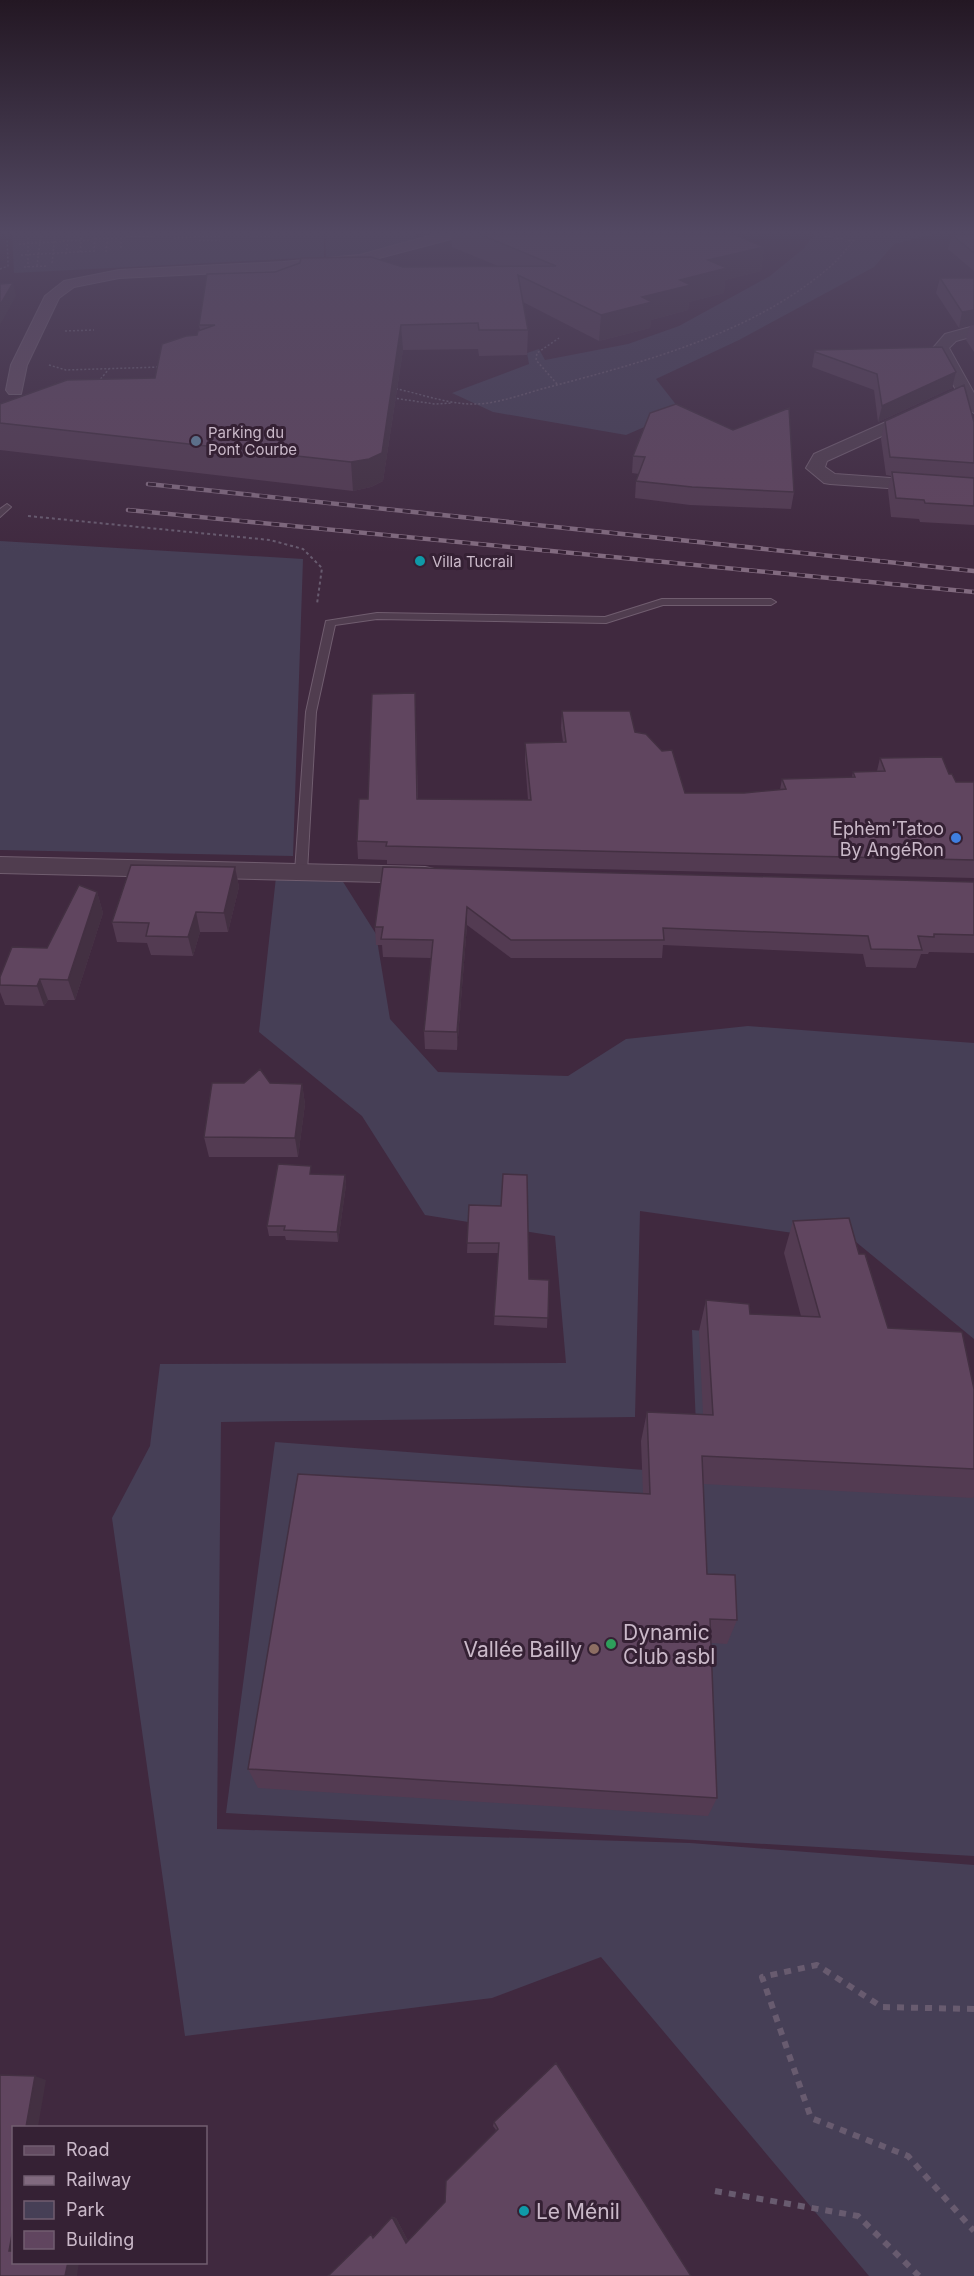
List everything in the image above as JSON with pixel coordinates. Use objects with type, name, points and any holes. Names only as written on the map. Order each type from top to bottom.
[{"type":"main road","points":[[11,389],[31,340]]},
{"type":"street","points":[[944,340],[940,348],[959,394],[974,408]]},
{"type":"street","points":[[933,406],[820,458],[815,468],[830,479],[974,489]]},
{"type":"street","points":[[0,865],[455,875]]},
{"type":"lane","points":[[301,872],[311,712],[330,623],[377,616],[606,620],[662,602],[771,602]]},
{"type":"path","points":[[556,340],[537,353],[536,360],[557,384]]},
{"type":"path","points":[[385,397],[435,404],[480,404],[638,362],[698,340]]},
{"type":"path","points":[[42,362],[53,368],[66,370],[167,367]]},
{"type":"path","points":[[95,386],[110,369]]},
{"type":"path","points":[[390,388],[412,391],[452,403]]},
{"type":"path","points":[[23,516],[270,540],[303,549],[322,568],[316,610],[330,623]]},
{"type":"path","points":[[974,2009],[882,2007],[817,1965],[762,1977],[811,2118],[908,2156],[974,2231]]},
{"type":"path","points":[[715,2191],[858,2216],[919,2276]]},
{"type":"green space","points":[[639,340],[739,340],[656,379],[681,411],[626,435],[493,412],[452,393],[529,364],[527,353],[539,349],[545,360]]},
{"type":"green space","points":[[0,541],[303,559],[293,856],[0,850]]},
{"type":"green space","points":[[276,877],[340,877],[376,934],[390,1019],[438,1072],[568,1076],[626,1039],[748,1026],[974,1043],[974,1339],[856,1242],[640,1211],[635,1417],[221,1422],[217,1829],[690,1843],[974,1865],[974,2276],[869,2276],[601,1957],[492,1998],[185,2036],[112,1518],[150,1446],[160,1364],[566,1363],[555,1236],[425,1215],[362,1116],[259,1032]]},
{"type":"green space","name":"Dynamic Club asbl","points":[[692,1330],[955,1351],[974,1458],[974,1856],[226,1813],[275,1442],[698,1474]]},
{"type":"building","points":[[173,340],[399,340],[382,453],[369,459],[351,462],[0,423],[0,404],[67,380],[155,378],[162,344]]},
{"type":"building","points":[[942,347],[956,372],[882,406],[877,374],[815,352],[815,350]]},
{"type":"building","points":[[964,385],[974,422],[974,463],[890,457],[885,421]]},
{"type":"building","points":[[676,404],[733,430],[789,408],[794,492],[692,487],[636,481],[645,457],[633,456],[650,413]]},
{"type":"building","points":[[892,472],[974,478],[974,506],[925,503],[924,500],[896,498]]},
{"type":"building","points":[[415,693],[417,799],[531,800],[525,743],[566,742],[562,711],[630,711],[635,732],[646,734],[662,751],[672,750],[685,793],[744,793],[786,789],[782,779],[855,777],[853,772],[885,771],[880,758],[942,757],[949,774],[952,774],[956,782],[974,782],[974,860],[386,846],[387,842],[357,841],[359,799],[368,799],[372,694]]},
{"type":"building","points":[[131,865],[235,867],[224,913],[196,912],[188,937],[146,936],[149,923],[112,922]]},
{"type":"building","points":[[383,867],[974,882],[974,935],[918,936],[922,950],[871,949],[868,936],[663,928],[664,940],[511,940],[467,907],[457,1032],[424,1031],[433,940],[381,939],[383,927],[375,927]]},
{"type":"building","points":[[79,885],[97,892],[68,980],[40,979],[37,986],[0,985],[0,977],[12,947],[47,948]]},
{"type":"building","points":[[260,1069],[270,1083],[302,1084],[295,1138],[204,1137],[212,1083],[244,1083]]},
{"type":"building","points":[[278,1164],[311,1166],[310,1174],[345,1175],[337,1232],[284,1230],[285,1226],[267,1226]]},
{"type":"building","points":[[503,1174],[527,1175],[529,1279],[549,1280],[548,1318],[494,1316],[499,1243],[467,1243],[469,1205],[501,1206]]},
{"type":"building","points":[[849,1218],[859,1254],[865,1254],[888,1328],[962,1332],[974,1389],[974,1469],[702,1456],[707,1574],[735,1575],[737,1620],[710,1619],[717,1798],[248,1769],[298,1474],[650,1494],[647,1412],[713,1415],[706,1300],[749,1304],[750,1314],[820,1317],[793,1221]]},
{"type":"building","name":"Le Ménil","points":[[556,2063],[691,2276],[328,2276],[371,2234],[373,2238],[392,2217],[406,2243],[445,2202],[446,2181],[498,2129],[494,2122]]},
{"type":"building","points":[[0,2075],[35,2076],[26,2126],[12,2126],[12,2235],[9,2251],[12,2251],[12,2264],[68,2264],[65,2276],[0,2276]]},
{"type":"railway","points":[[148,484],[974,571]]},
{"type":"railway","points":[[128,510],[974,592]]},
{"type":"place","name":"Parking du Pont Courbe","points":[[196,441]]},
{"type":"place","name":"Villa Tucrail","points":[[420,561]]},
{"type":"place","name":"Ephèm'Tatoo By AngéRon","points":[[956,838]]},
{"type":"place","name":"Dynamic Club asbl","points":[[611,1644]]},
{"type":"place","name":"Vallée Bailly","points":[[594,1649]]},
{"type":"place","name":"Le Ménil","points":[[524,2211]]}]
